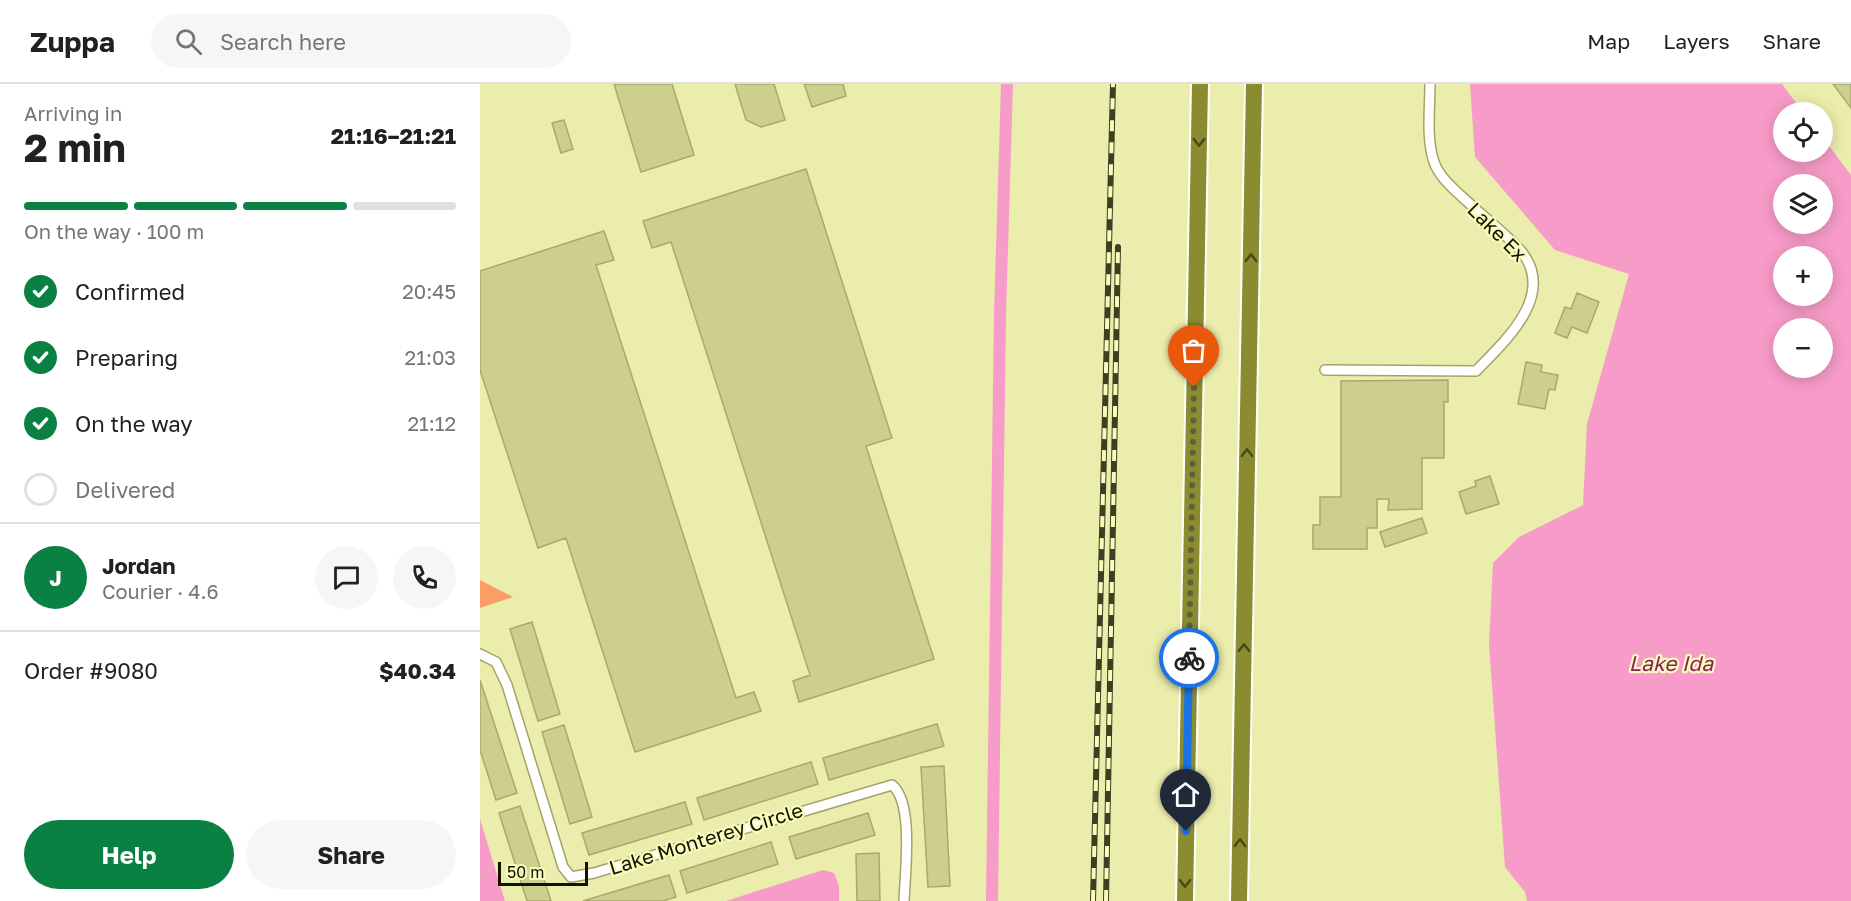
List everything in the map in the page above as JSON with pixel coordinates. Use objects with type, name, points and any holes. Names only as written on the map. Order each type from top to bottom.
[{"type":"highway","points":[[1185,901],[1200,84]]},
{"type":"highway","points":[[1239,901],[1254,84]]},
{"type":"street","name":"Lake Ex","points":[[1324,370],[1476,371],[1518,326],[1530,302],[1533,284],[1530,266],[1521,251],[1456,191],[1435,163],[1431,144],[1430,84]]},
{"type":"street","name":"Lake Monterey Circle","points":[[480,654],[496,662],[507,685],[562,867],[571,878],[892,785],[900,792],[904,808],[904,901]]},
{"type":"shaded area","points":[[480,580],[513,597],[480,608]]},
{"type":"water","name":"Lake Ida","points":[[1470,84],[1782,84],[1796,102],[1773,102],[1773,162],[1833,162],[1833,151],[1851,175],[1851,901],[1527,901],[1525,892],[1505,867],[1489,644],[1493,563],[1519,537],[1583,505],[1587,424],[1629,274],[1555,250],[1475,157]]},
{"type":"water","points":[[480,819],[505,901],[480,901]]},
{"type":"water","points":[[823,870],[834,873],[839,886],[839,901],[726,901]]},
{"type":"building","points":[[614,84],[672,84],[694,155],[641,172]]},
{"type":"building","points":[[735,84],[774,84],[785,120],[761,127],[746,120]]},
{"type":"building","points":[[804,84],[843,84],[846,96],[812,107]]},
{"type":"building","points":[[1833,84],[1851,84],[1851,108]]},
{"type":"building","points":[[564,120],[573,149],[561,153],[552,123]]},
{"type":"building","points":[[806,169],[892,438],[866,446],[934,659],[799,702],[793,681],[810,675],[671,242],[652,248],[643,221]]},
{"type":"building","points":[[604,231],[614,260],[596,265],[736,698],[754,692],[761,711],[635,752],[566,538],[538,548],[480,370],[480,271]]},
{"type":"building","points":[[1577,293],[1599,302],[1587,333],[1572,327],[1567,338],[1555,333],[1565,307],[1571,309]]},
{"type":"building","points":[[1526,362],[1542,365],[1541,372],[1558,375],[1555,390],[1549,389],[1545,409],[1518,404]]},
{"type":"building","points":[[1448,380],[1448,402],[1444,402],[1444,458],[1422,458],[1422,509],[1388,510],[1389,499],[1377,499],[1377,528],[1367,528],[1367,549],[1313,549],[1313,525],[1320,525],[1320,497],[1341,497],[1341,381]]},
{"type":"building","points":[[1490,476],[1499,504],[1466,514],[1459,492],[1476,486],[1475,481]]},
{"type":"building","points":[[1422,518],[1427,533],[1385,547],[1380,532]]},
{"type":"building","points":[[532,622],[560,714],[538,721],[510,629]]},
{"type":"building","points":[[480,680],[517,793],[496,800],[480,750]]},
{"type":"building","points":[[937,724],[944,746],[829,780],[823,758]]},
{"type":"building","points":[[564,725],[592,817],[570,824],[542,732]]},
{"type":"building","points":[[811,762],[818,784],[704,820],[697,798]]},
{"type":"building","points":[[944,766],[950,886],[928,887],[921,767]]},
{"type":"building","points":[[685,802],[692,824],[589,855],[582,833]]},
{"type":"building","points":[[520,806],[551,901],[527,901],[499,813]]},
{"type":"building","points":[[868,813],[875,835],[796,859],[789,837]]},
{"type":"building","points":[[771,842],[778,864],[687,893],[680,871]]},
{"type":"building","points":[[879,853],[880,901],[857,901],[856,854]]},
{"type":"building","points":[[669,875],[676,897],[663,901],[583,901]]},
{"type":"waterway","points":[[992,901],[1000,314],[1007,84]]},
{"type":"railway","points":[[1093,901],[1113,84]]},
{"type":"railway","points":[[1106,901],[1118,247]]},
{"type":"way so far","points":[[1189,658],[1194,387]]},
{"type":"route","points":[[1186,831],[1189,658]]}]
